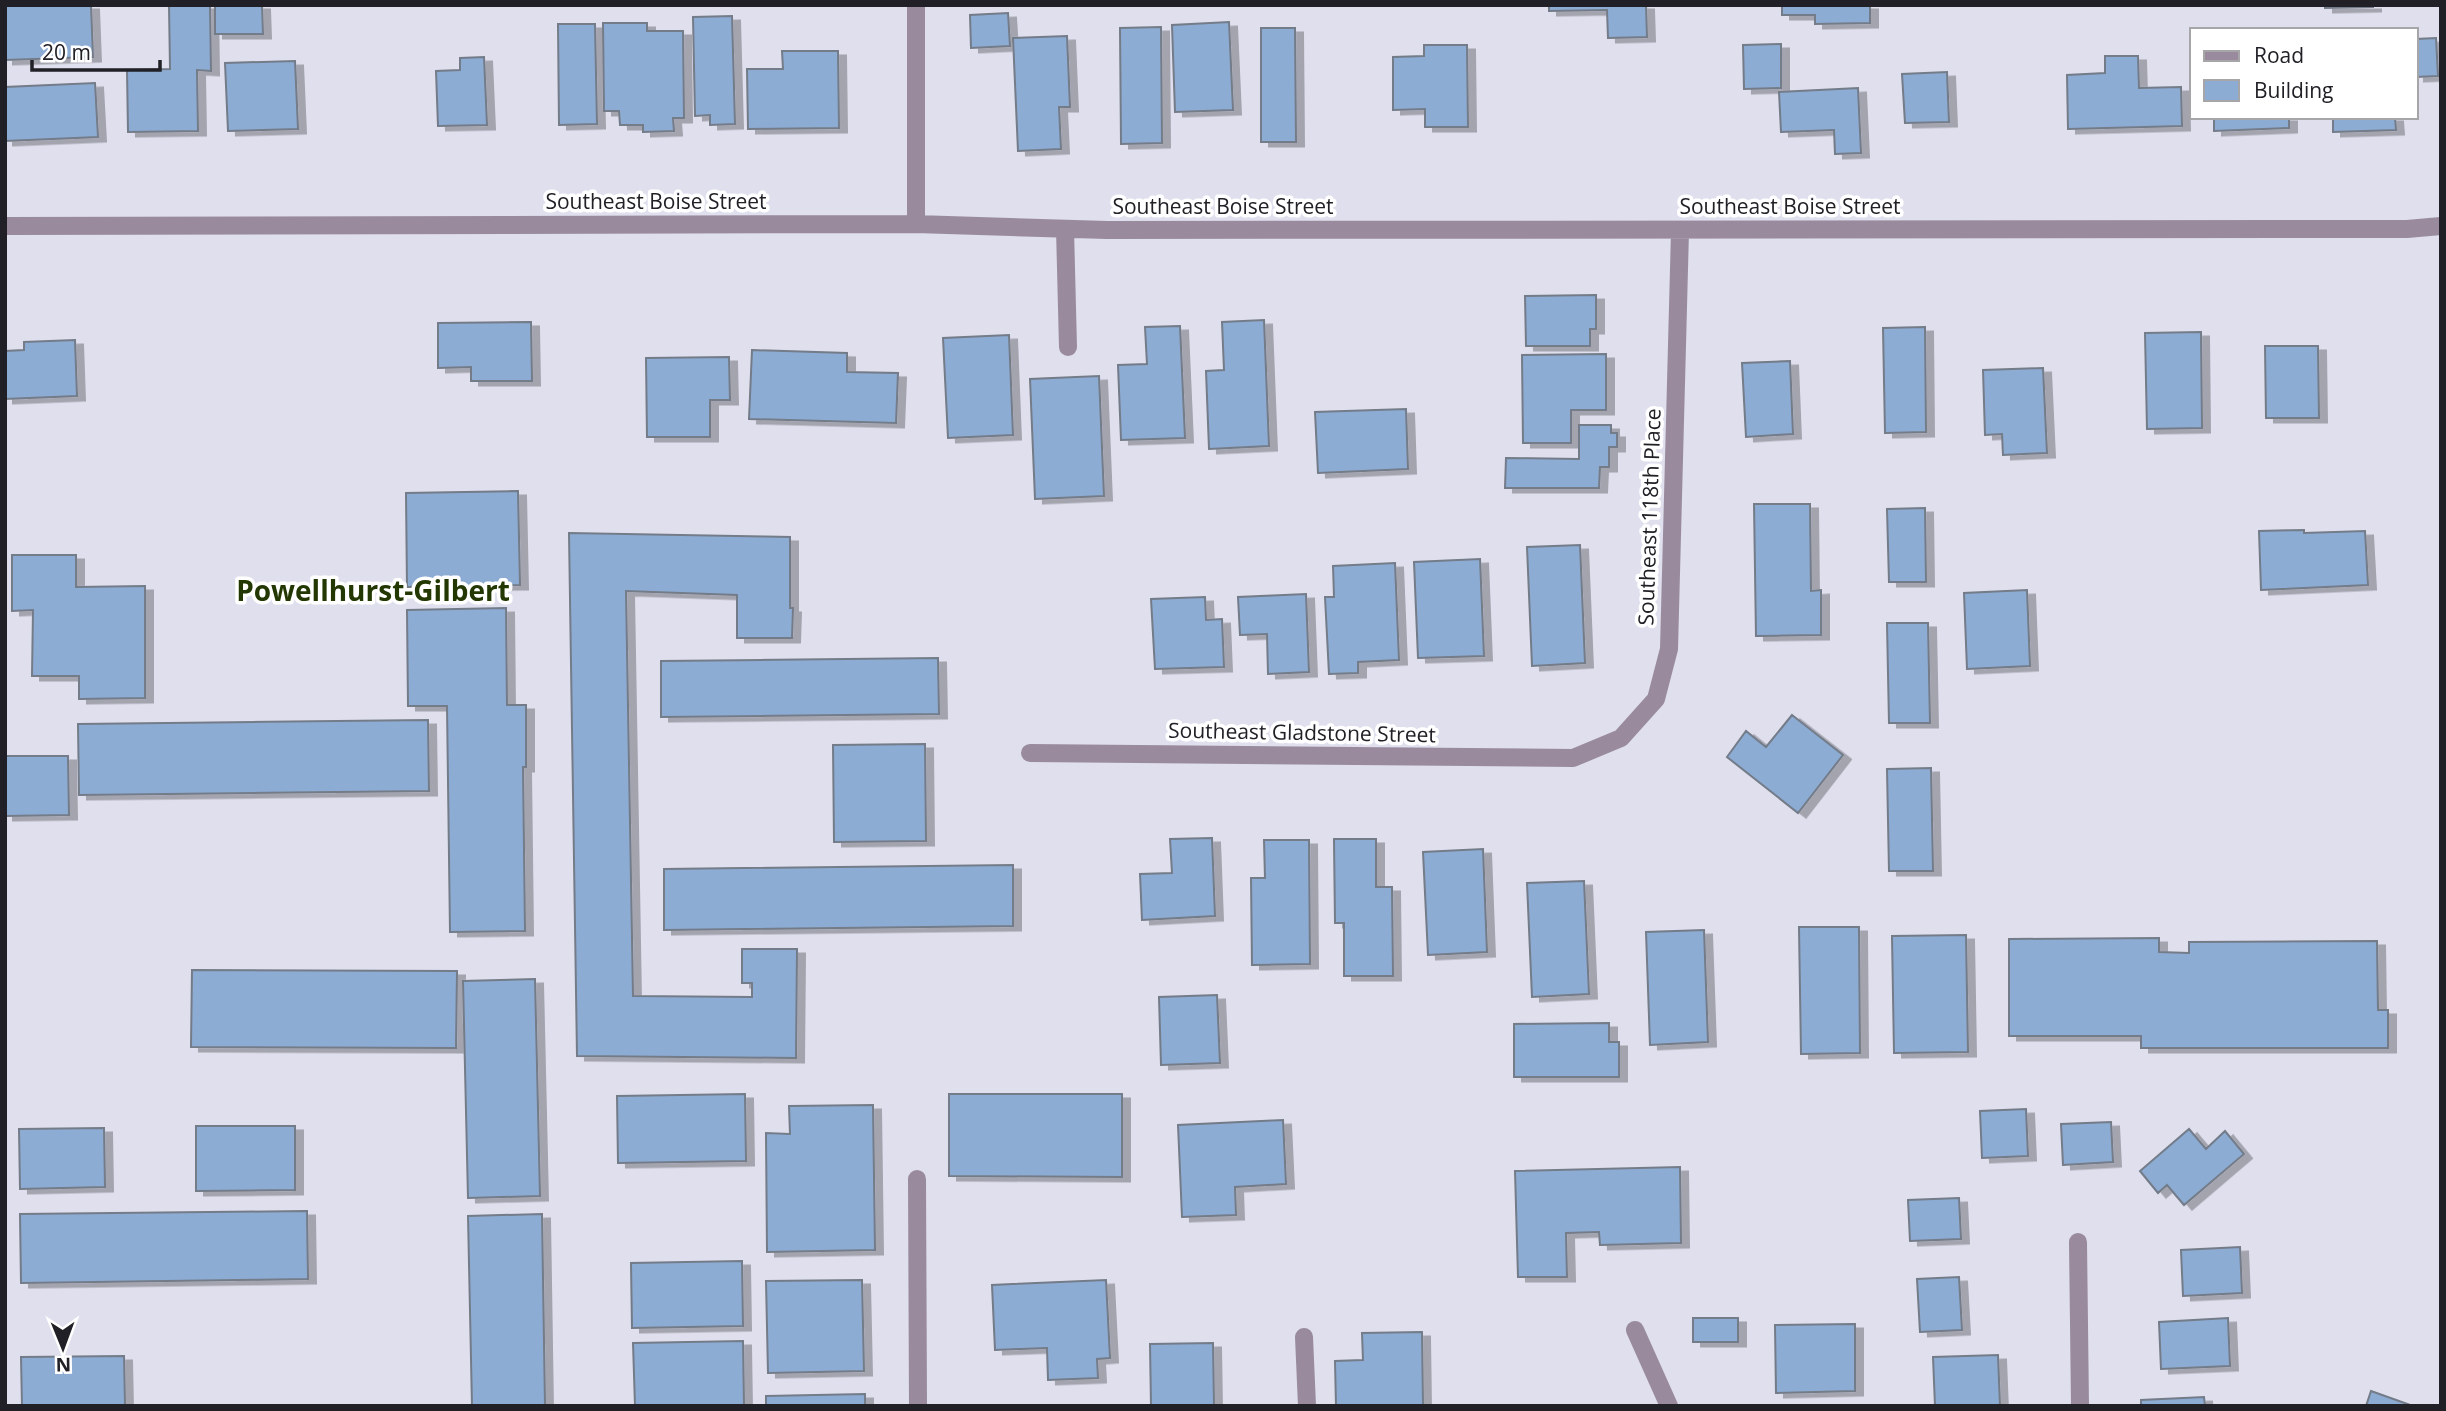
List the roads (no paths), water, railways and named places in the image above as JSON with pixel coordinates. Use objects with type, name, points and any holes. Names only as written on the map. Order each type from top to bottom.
[{"type":"street","points":[[916,5],[916,224]]},
{"type":"street","name":"Southeast Boise Street","points":[[5,226],[916,224],[1065,229],[1680,231],[2407,229],[2441,226]]},
{"type":"street","points":[[1065,229],[1068,347]]},
{"type":"street","name":"Southeast 118th Place","points":[[1573,758],[1621,738],[1656,699],[1669,649],[1680,231]]},
{"type":"street","name":"Southeast Gladstone Street","points":[[1030,753],[1573,758]]},
{"type":"street","points":[[917,1179],[918,1406]]},
{"type":"street","points":[[2078,1242],[2080,1406]]},
{"type":"street","points":[[1635,1330],[1670,1406]]},
{"type":"street","points":[[1304,1337],[1307,1406]]},
{"type":"district","name":"Powellhurst-Gilbert","points":[[373,591]]}]
